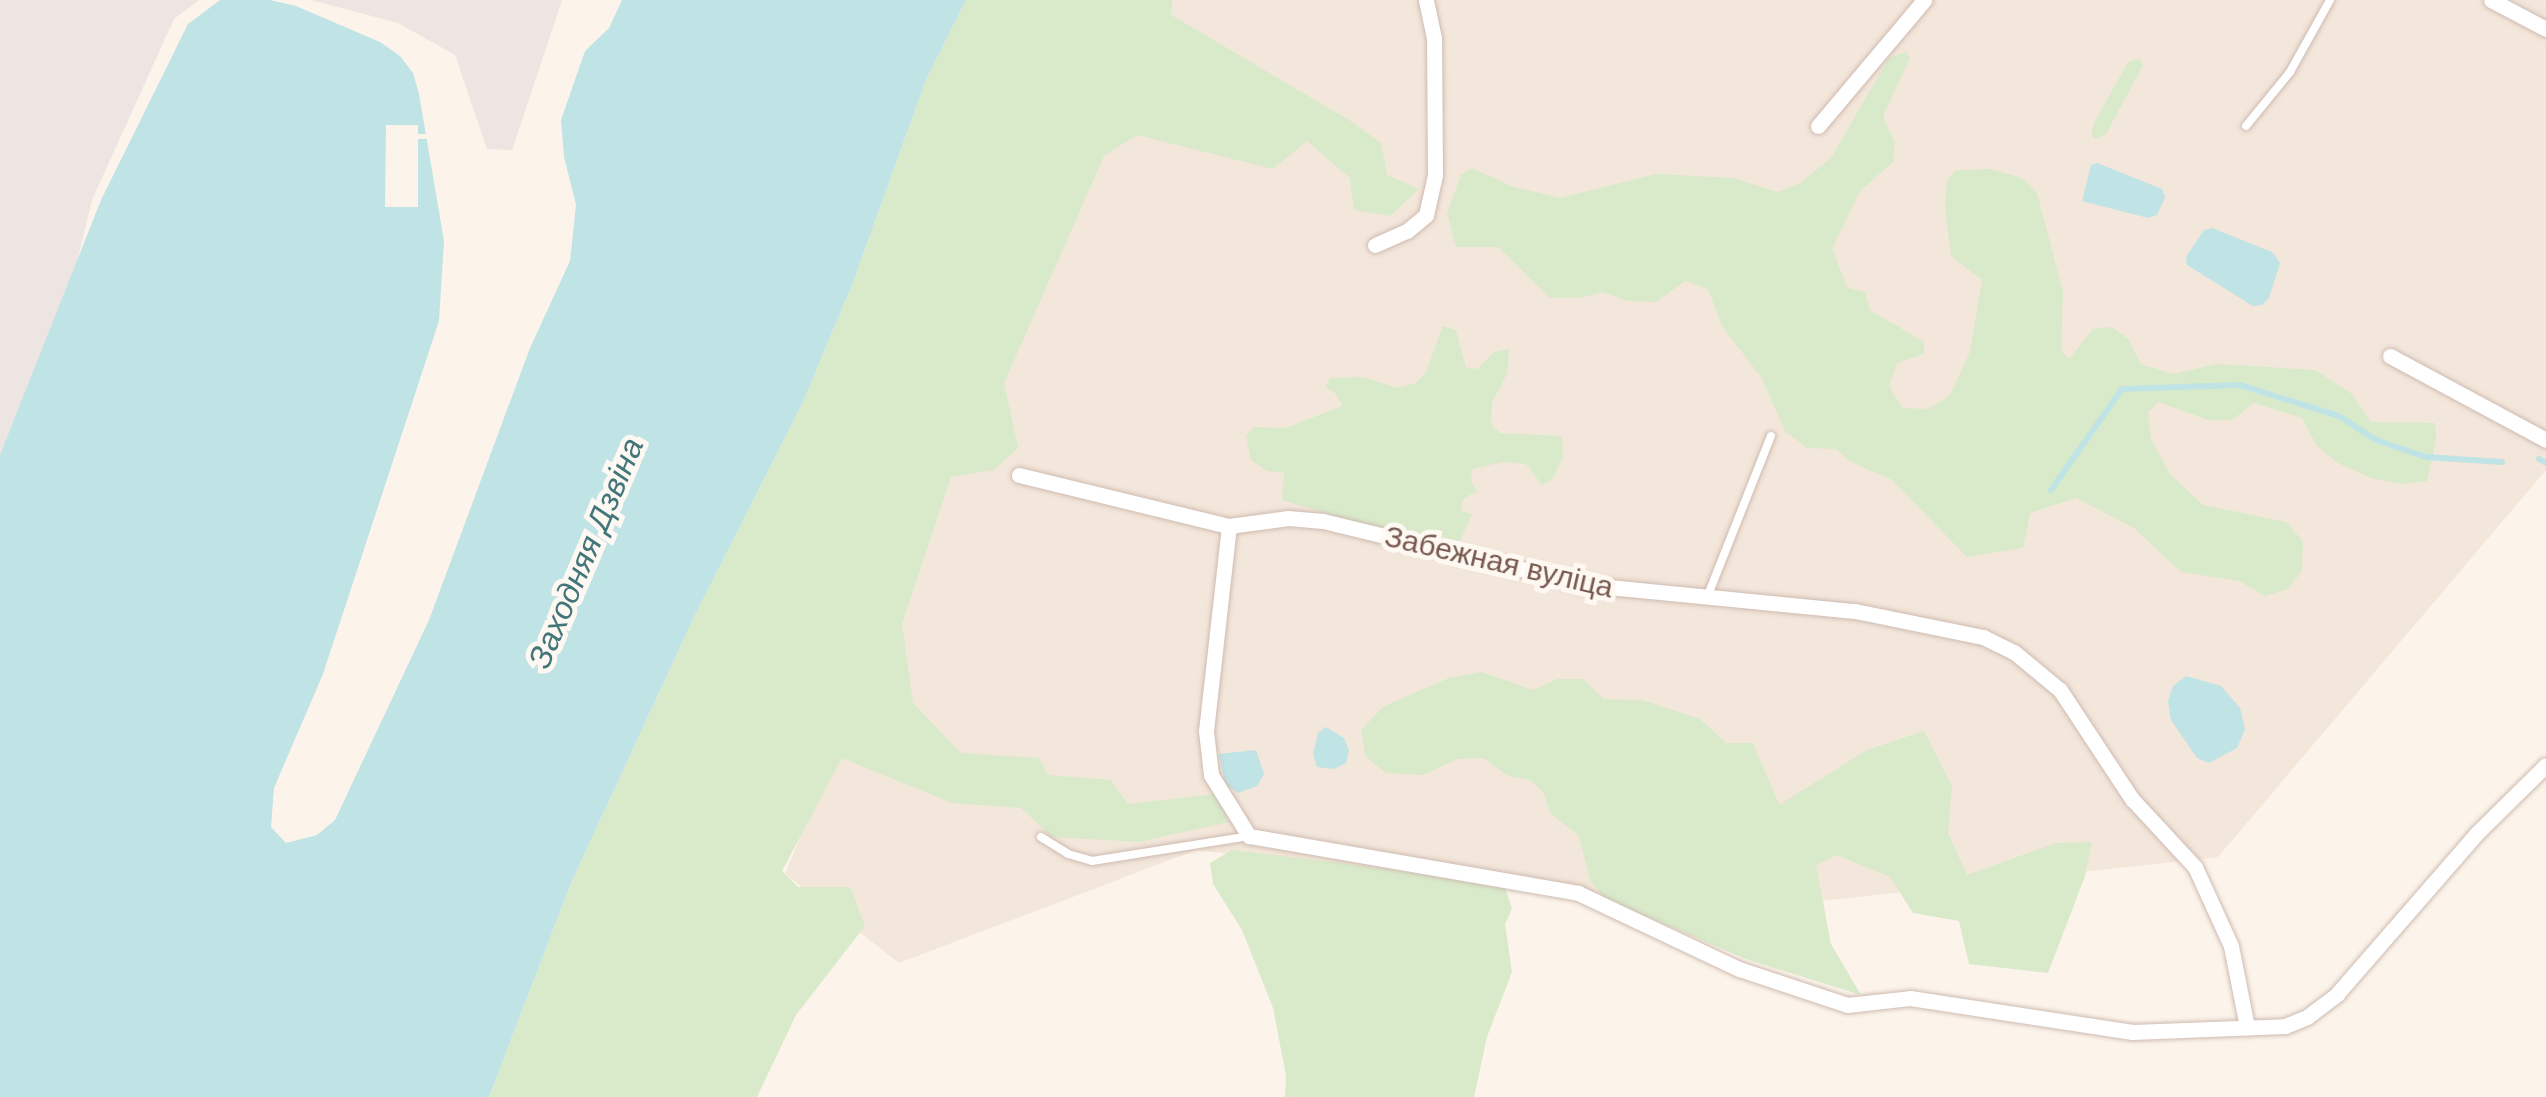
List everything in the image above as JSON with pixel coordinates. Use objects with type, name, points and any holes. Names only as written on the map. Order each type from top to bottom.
[{"type":"street","points":[[1375,245],[1407,231],[1426,216],[1435,175],[1434,38],[1426,0]]},
{"type":"street","points":[[1818,126],[1924,0]]},
{"type":"street","points":[[2492,0],[2546,29]]},
{"type":"street","points":[[2390,356],[2546,440]]},
{"type":"street","name":"Забежная вуліца","points":[[1019,475],[1229,526],[1288,518],[1323,521],[1588,585],[1855,611],[1983,637],[2014,652],[2060,690],[2132,800],[2195,867],[2230,946],[2247,1026]]},
{"type":"street","points":[[1229,526],[1206,730],[1211,775],[1249,836],[1578,892],[1739,969],[1847,1004],[1910,998],[2132,1032],[2285,1026],[2307,1017],[2337,994],[2476,834],[2546,765]]},
{"type":"lane","points":[[2246,126],[2290,72],[2330,0]]},
{"type":"lane","points":[[1705,599],[1771,436]]},
{"type":"lane","points":[[1041,837],[1068,854],[1092,861],[1249,836]]},
{"type":"shaded area","points":[[0,0],[199,0],[174,19],[92,200],[75,270],[0,455]]},
{"type":"shaded area","points":[[311,0],[562,0],[512,150],[487,149],[455,55],[398,23]]},
{"type":"shaded area","points":[[1141,0],[2546,0],[2546,470],[2218,857],[1740,910],[1196,850],[899,963],[785,874]]},
{"type":"green space","points":[[966,0],[1172,0],[1171,15],[1381,143],[1387,175],[1419,189],[1390,216],[1354,210],[1350,178],[1307,141],[1273,169],[1137,135],[1104,156],[1004,383],[1018,448],[994,470],[951,477],[902,624],[913,703],[961,753],[1039,758],[1048,775],[1111,780],[1128,804],[1214,794],[1229,822],[1139,842],[1052,837],[1021,808],[952,803],[842,758],[782,871],[798,887],[850,887],[865,926],[796,1015],[757,1097],[489,1097],[571,883],[693,619],[802,404],[852,285],[926,80]]},
{"type":"green space","points":[[1906,52],[1910,58],[1883,116],[1895,143],[1893,162],[1860,191],[1832,249],[1848,288],[1865,292],[1870,310],[1924,342],[1924,354],[1897,363],[1889,387],[1903,408],[1928,409],[1950,395],[1970,352],[1982,280],[1951,256],[1945,209],[1947,180],[1956,170],[1991,169],[2022,178],[2037,193],[2063,292],[2061,350],[2069,359],[2093,329],[2112,327],[2128,339],[2141,364],[2173,374],[2216,364],[2315,370],[2352,394],[2371,422],[2435,423],[2436,441],[2427,481],[2401,484],[2371,478],[2338,463],[2317,446],[2302,418],[2254,403],[2232,420],[2208,420],[2159,402],[2148,412],[2151,439],[2170,474],[2203,505],[2287,522],[2303,542],[2302,571],[2288,589],[2265,596],[2239,581],[2181,572],[2134,528],[2076,498],[2030,513],[2023,548],[1967,557],[1892,480],[1849,461],[1836,449],[1807,448],[1785,431],[1761,377],[1722,326],[1708,289],[1685,281],[1656,302],[1628,301],[1602,292],[1581,298],[1550,298],[1498,247],[1456,247],[1447,213],[1461,175],[1472,168],[1514,187],[1560,198],[1656,174],[1733,178],[1777,192],[1800,183],[1831,158],[1889,58]]},
{"type":"green space","points":[[2139,59],[2143,65],[2106,134],[2095,139],[2091,135],[2094,123],[2128,62]]},
{"type":"green space","points":[[1443,326],[1456,330],[1466,368],[1477,369],[1494,352],[1509,349],[1507,374],[1492,403],[1491,424],[1500,433],[1562,436],[1563,456],[1552,480],[1542,485],[1526,464],[1503,462],[1472,469],[1471,482],[1477,491],[1463,499],[1461,511],[1472,514],[1460,541],[1359,523],[1282,500],[1284,473],[1267,471],[1251,460],[1246,436],[1254,427],[1285,428],[1343,406],[1335,393],[1325,387],[1330,378],[1364,377],[1397,388],[1416,383],[1426,372]]},
{"type":"green space","points":[[1481,672],[1533,690],[1557,679],[1583,679],[1604,699],[1642,700],[1700,719],[1726,743],[1753,743],[1779,805],[1867,750],[1924,731],[1952,786],[1948,833],[1967,875],[2056,843],[2092,842],[2085,876],[2048,973],[1969,964],[1959,921],[1913,913],[1890,877],[1837,855],[1816,865],[1831,944],[1861,995],[1746,959],[1605,899],[1590,880],[1579,836],[1550,813],[1544,793],[1530,780],[1508,776],[1483,758],[1457,759],[1423,775],[1386,773],[1366,757],[1361,730],[1384,706],[1449,678]]},
{"type":"green space","points":[[1232,850],[1455,877],[1505,887],[1512,909],[1505,924],[1512,972],[1487,1037],[1474,1097],[1285,1097],[1286,1076],[1273,1008],[1242,930],[1213,884],[1210,863]]},
{"type":"water","name":"Заходняя Дзвіна","points":[[220,0],[270,0],[296,6],[380,42],[400,56],[413,73],[419,94],[444,241],[439,321],[323,674],[274,788],[271,827],[286,843],[317,835],[335,820],[429,620],[530,348],[570,261],[576,205],[564,157],[561,120],[585,51],[609,28],[622,0],[966,0],[926,80],[852,285],[802,404],[693,619],[571,883],[489,1097],[0,1097],[0,455],[101,200],[188,24]]},
{"type":"water","points":[[2097,163],[2162,189],[2165,197],[2157,215],[2148,218],[2082,201],[2091,165]]},
{"type":"water","points":[[2212,228],[2272,252],[2280,263],[2269,298],[2262,305],[2253,306],[2187,265],[2186,257],[2204,230]]},
{"type":"water","points":[[2186,676],[2221,686],[2240,708],[2245,729],[2237,748],[2209,763],[2197,758],[2171,720],[2168,701],[2173,686]]},
{"type":"water","points":[[1326,727],[1344,738],[1349,751],[1346,763],[1334,769],[1317,767],[1313,754],[1318,733]]},
{"type":"water","points":[[1256,750],[1264,774],[1257,786],[1238,793],[1225,784],[1219,754]]},
{"type":"pier","points":[[386,125],[418,125],[418,134],[427,134],[427,139],[418,139],[418,207],[385,207]]},
{"type":"waterway","points":[[2051,490],[2122,389],[2240,385],[2339,416],[2376,440],[2426,457],[2502,462]]},
{"type":"waterway","points":[[2539,459],[2546,463]]}]
